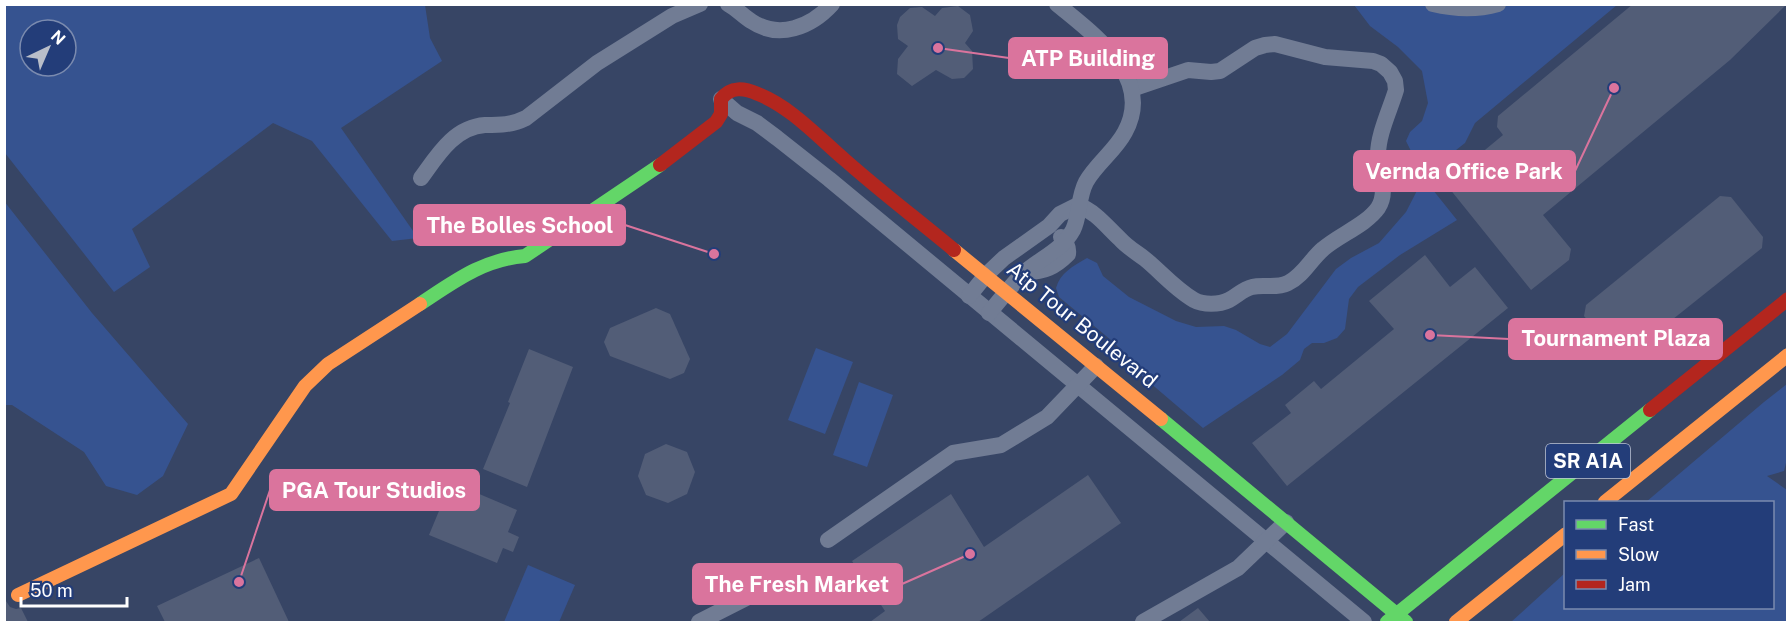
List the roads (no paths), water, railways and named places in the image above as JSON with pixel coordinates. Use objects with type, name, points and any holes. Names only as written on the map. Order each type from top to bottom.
[{"type":"street","points":[[421,178],[454,137],[467,129],[482,125],[514,124],[526,118],[597,63],[672,16],[700,4]]},
{"type":"street","points":[[728,4],[760,26],[781,30],[800,27],[814,21],[832,4]]},
{"type":"street","points":[[989,313],[1025,272],[1054,252],[1074,229],[1085,183],[1119,143],[1131,117],[1132,89],[1122,69],[1104,45],[1057,4]]},
{"type":"street","points":[[1433,4],[1448,8],[1474,8],[1498,4]]},
{"type":"street","points":[[969,296],[1004,258],[1049,226],[1060,214],[1078,205],[1088,208],[1097,215],[1126,245],[1175,286],[1195,300],[1205,303],[1230,300],[1247,288],[1256,286],[1286,285],[1300,275],[1321,250],[1368,218],[1378,208],[1384,190],[1378,145],[1396,90],[1395,81],[1390,72],[1381,64],[1373,61],[1325,57],[1275,44],[1265,45],[1255,48],[1220,71],[1188,70],[1132,89]]},
{"type":"street","name":"Atp Tour Boulevard","points":[[721,99],[729,90],[754,92],[774,101],[794,116],[1286,522],[1397,620]]},
{"type":"street","points":[[721,99],[736,113],[757,123],[777,138],[1364,622]]},
{"type":"street","points":[[18,596],[231,494],[304,386],[328,364],[456,280],[489,263],[525,256],[676,154],[716,122],[721,114],[721,99]]},
{"type":"street","points":[[1025,272],[1040,272],[1052,267],[1068,254],[1069,249],[1065,241],[1049,226]]},
{"type":"street","points":[[1026,241],[1040,260]]},
{"type":"street","name":"SR A1A","points":[[1397,620],[1788,299]]},
{"type":"street","name":"SR A1A","points":[[1606,501],[1788,355]]},
{"type":"street","points":[[828,540],[953,453],[1001,445],[1047,417],[1096,366]]},
{"type":"street","points":[[1143,622],[1238,568],[1286,522]]},
{"type":"street","points":[[1456,622],[1564,536]]},
{"type":"street","points":[[699,622],[748,597]]},
{"type":"place","name":"ATP Building","points":[[938,48]]},
{"type":"place","name":"Vernda Office Park","points":[[1614,88]]},
{"type":"place","name":"The Bolles School","points":[[714,254]]},
{"type":"place","name":"Tournament Plaza","points":[[1430,335]]},
{"type":"place","name":"The Fresh Market","points":[[970,554]]},
{"type":"place","name":"PGA Tour Studios","points":[[239,582]]}]
